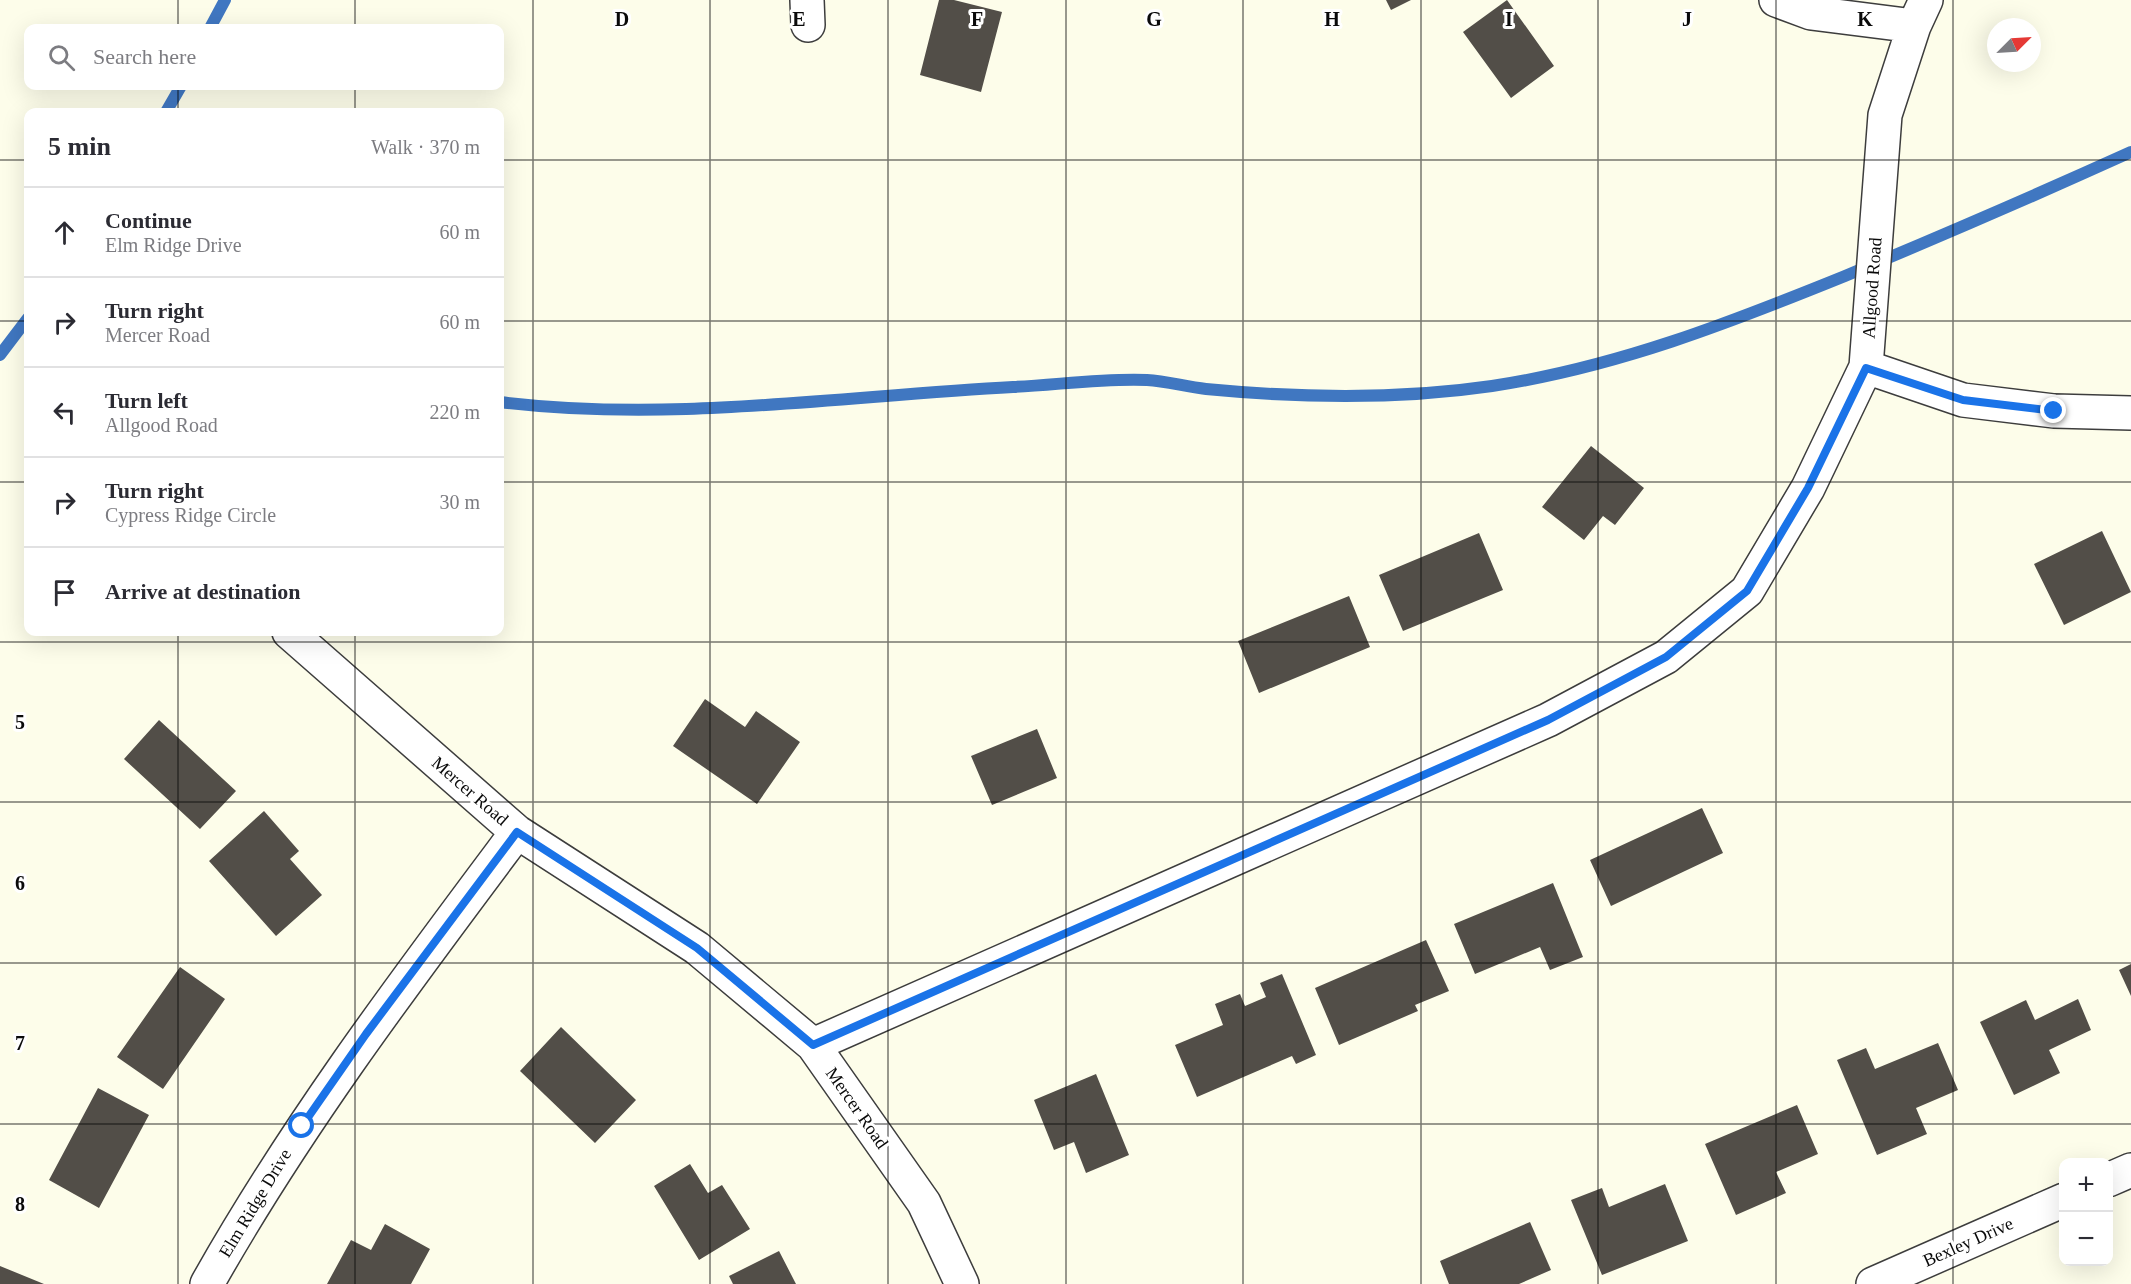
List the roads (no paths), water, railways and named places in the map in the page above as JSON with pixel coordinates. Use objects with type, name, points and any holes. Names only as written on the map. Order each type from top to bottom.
[{"type":"street","points":[[1776,0],[1811,13],[1920,13]]},
{"type":"street","name":"Allgood Road","points":[[813,1045],[1548,720],[1666,657],[1747,591],[1808,488],[1866,368],[1886,115],[1920,13]]},
{"type":"street","points":[[1866,368],[1963,400],[2054,411],[2131,413]]},
{"type":"street","name":"Mercer Road","points":[[294,636],[517,832],[697,948],[813,1045],[924,1203],[962,1284]]},
{"type":"street","name":"Elm Ridge Drive","points":[[207,1284],[302,1126],[366,1034],[517,832]]},
{"type":"street","points":[[2113,1178],[2131,1170]]},
{"type":"street","name":"Bexley Drive","points":[[1873,1284],[2059,1202]]},
{"type":"waterway","points":[[212,24],[225,0]]},
{"type":"waterway","points":[[168,108],[179,90]]},
{"type":"waterway","points":[[504,402],[564,408],[692,409],[1130,380],[1154,381],[1206,389],[1313,396],[1420,394],[1492,386],[1584,367],[1672,342],[1881,261],[2131,152]]},
{"type":"waterway","points":[[0,355],[24,323]]}]
